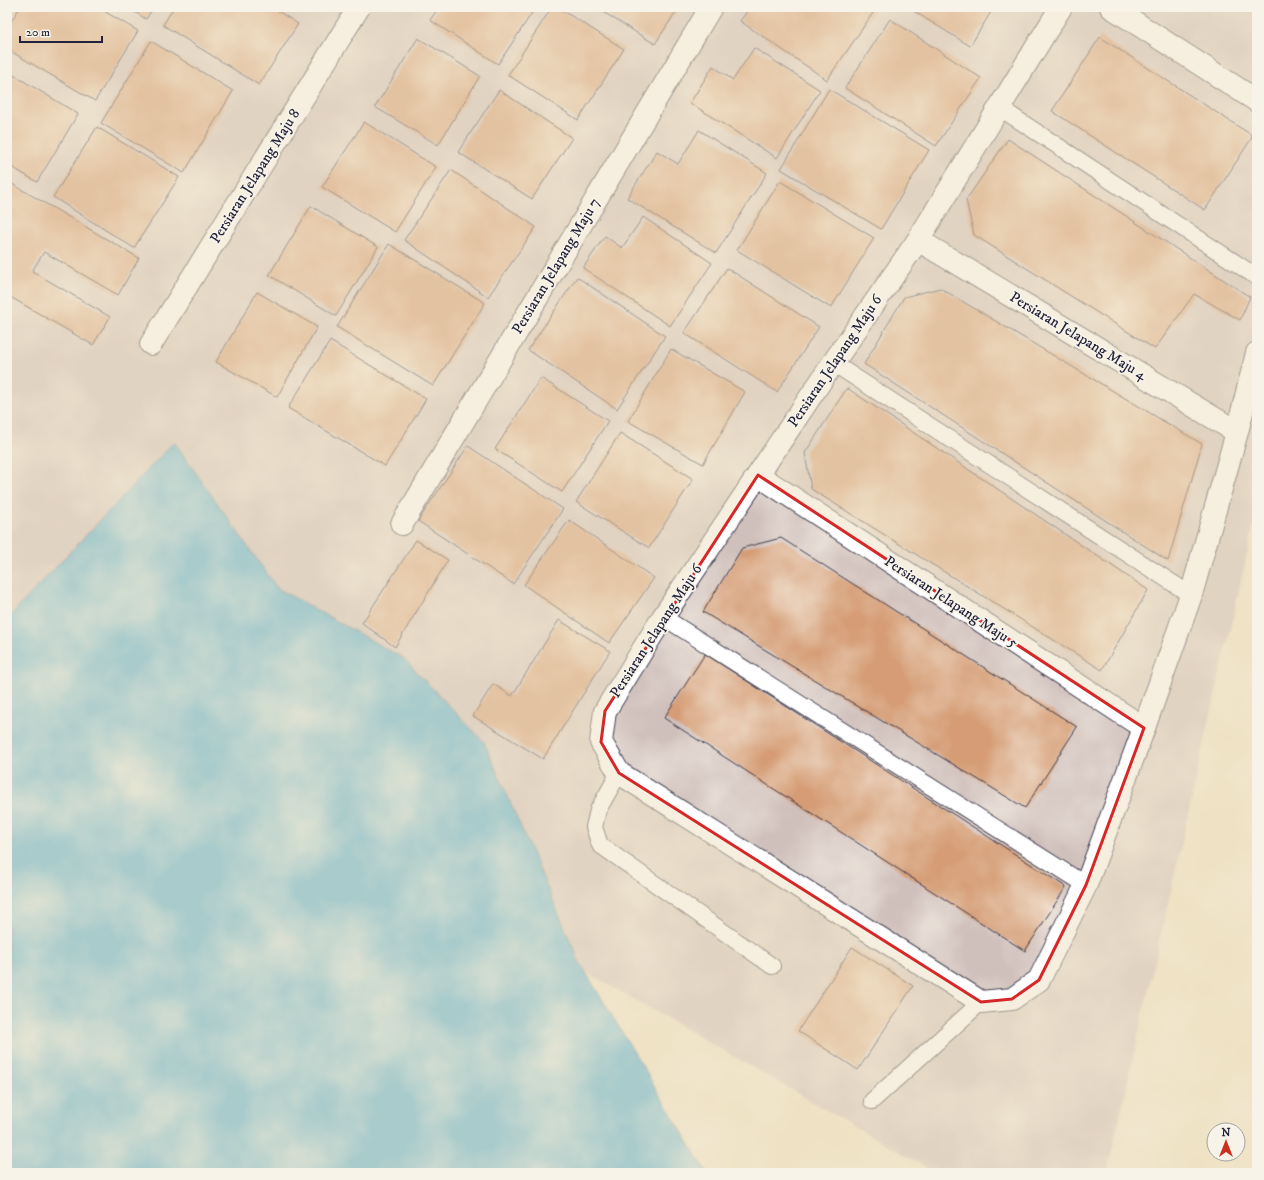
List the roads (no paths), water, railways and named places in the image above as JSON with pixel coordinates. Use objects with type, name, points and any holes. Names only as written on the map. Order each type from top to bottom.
[{"type":"street","name":"Persiaran Jelapang Maju 8","points":[[151,344],[359,7]]},
{"type":"street","name":"Persiaran Jelapang Maju 7","points":[[402,524],[711,7]]},
{"type":"street","name":"Persiaran Jelapang Maju 6","points":[[619,773],[601,742],[605,711],[663,617],[833,363],[918,240],[1061,7]]},
{"type":"street","points":[[1111,7],[1257,101]]},
{"type":"street","name":"Persiaran Jelapang Maju 4","points":[[918,240],[1237,432]]},
{"type":"street","points":[[619,773],[981,1002],[1012,999],[1039,980],[1086,885],[1191,595],[1237,432],[1257,353]]},
{"type":"street","name":"Persiaran Jelapang Maju 5","points":[[758,475],[1144,728]]},
{"type":"lane","points":[[1000,108],[1257,277]]},
{"type":"lane","points":[[833,363],[1191,595]]},
{"type":"lane","points":[[663,617],[1086,885]]},
{"type":"lane","points":[[619,773],[598,810],[594,827],[600,845],[772,966]]},
{"type":"lane","points":[[872,1102],[981,1002]]},
{"type":"water","points":[[174,442],[277,588],[403,658],[484,742],[579,961],[707,1173],[7,1173],[7,619]]}]
